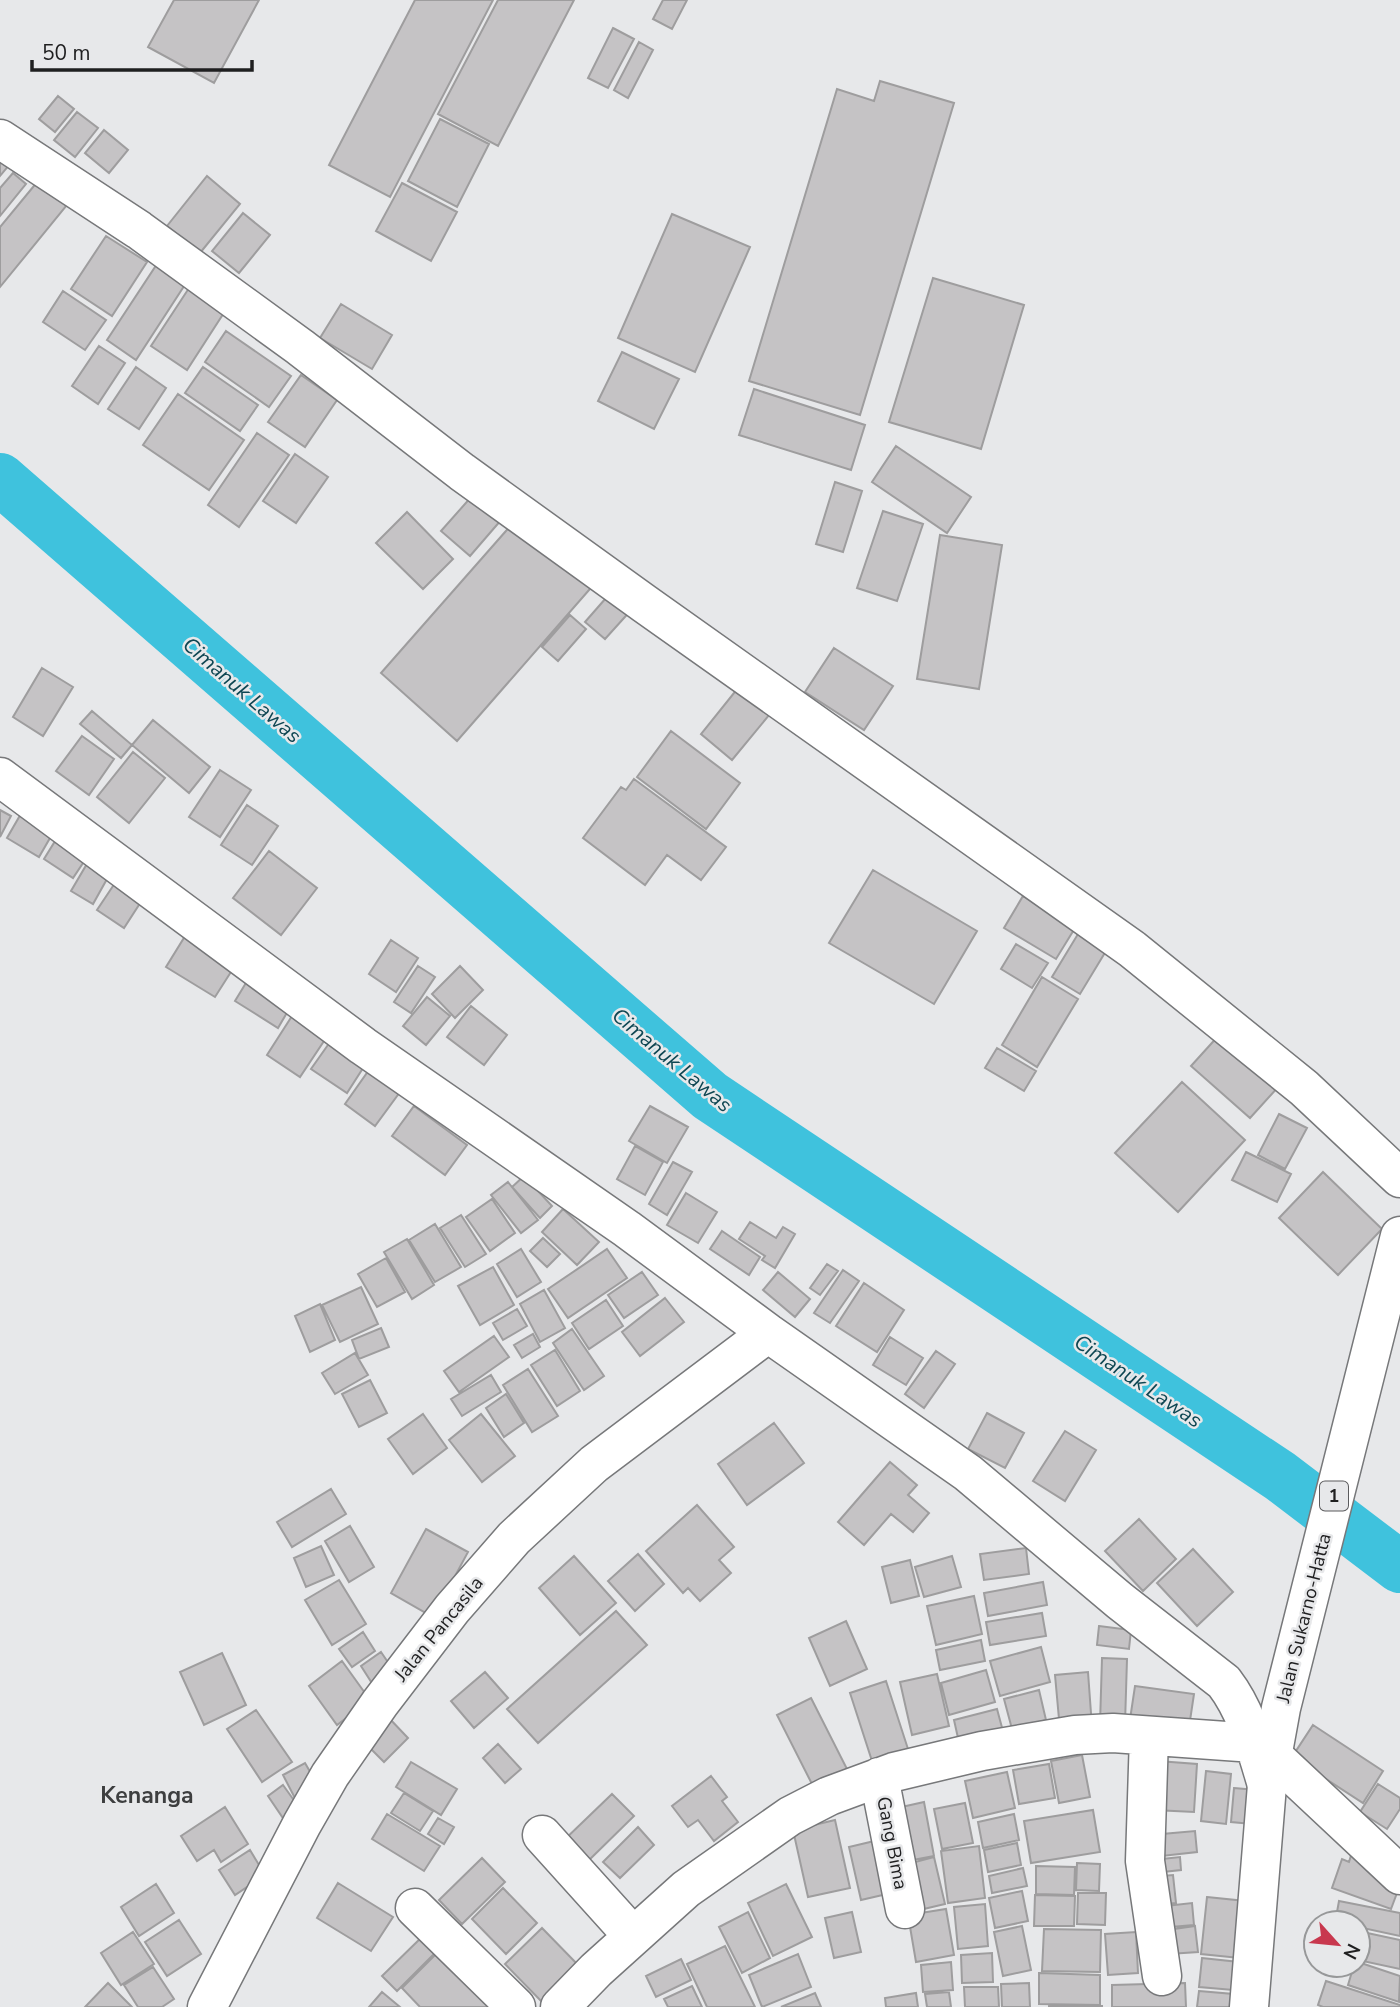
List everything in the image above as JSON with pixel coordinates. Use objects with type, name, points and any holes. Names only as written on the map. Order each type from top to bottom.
[{"type":"main road","points":[[0,139],[139,230],[300,347],[473,480],[1132,949],[1304,1088],[1400,1178]]},
{"type":"main road","points":[[0,777],[363,1046],[627,1229],[768,1333],[968,1473],[1120,1601],[1224,1682],[1237,1699],[1264,1761],[1400,1875]]},
{"type":"main road","name":"Jalan Sukarno-Hatta","points":[[1249,2007],[1264,1761],[1281,1708],[1400,1236]]},
{"type":"main road","name":"Jalan Pancasila","points":[[208,2007],[330,1775],[380,1703],[452,1609],[514,1538],[594,1464],[768,1333]]},
{"type":"main road","points":[[561,2007],[596,1970],[686,1889],[790,1816],[829,1796],[879,1777],[982,1751],[1075,1735],[1113,1733],[1149,1736],[1264,1761]]},
{"type":"main road","points":[[1149,1736],[1145,1861],[1162,1976]]},
{"type":"main road","name":"Gang Bima","points":[[879,1777],[905,1909]]},
{"type":"main road","points":[[542,1835],[633,1936]]},
{"type":"main road","points":[[415,1908],[516,2007]]},
{"type":"building","points":[[174,0],[259,0],[214,83],[148,47]]},
{"type":"building","points":[[415,0],[493,0],[390,197],[329,165]]},
{"type":"building","points":[[498,0],[574,0],[498,146],[438,114]]},
{"type":"building","points":[[663,0],[687,0],[672,29],[653,19]]},
{"type":"building","points":[[613,28],[634,39],[608,88],[588,78]]},
{"type":"building","points":[[639,42],[653,50],[628,98],[614,90]]},
{"type":"building","points":[[880,81],[954,103],[860,415],[749,381],[837,89],[874,101]]},
{"type":"building","points":[[58,96],[74,109],[55,132],[39,119]]},
{"type":"building","points":[[77,112],[98,128],[75,157],[54,140]]},
{"type":"building","points":[[440,119],[489,144],[457,207],[408,181]]},
{"type":"building","points":[[104,130],[128,150],[109,173],[85,153]]},
{"type":"building","points":[[0,146],[15,158],[0,176]]},
{"type":"building","points":[[13,173],[26,184],[0,216],[0,188]]},
{"type":"building","points":[[207,176],[240,204],[200,253],[167,226]]},
{"type":"building","points":[[38,181],[67,205],[0,287],[0,227]]},
{"type":"building","points":[[402,183],[457,212],[431,261],[376,231]]},
{"type":"building","points":[[243,213],[270,235],[239,273],[212,251]]},
{"type":"building","points":[[672,214],[750,247],[695,372],[618,338]]},
{"type":"building","points":[[106,236],[147,262],[112,316],[71,289]]},
{"type":"building","points":[[159,261],[188,280],[136,360],[107,340]]},
{"type":"building","points":[[933,278],[1024,305],[981,449],[889,422]]},
{"type":"building","points":[[191,285],[227,308],[187,370],[151,346]]},
{"type":"building","points":[[63,291],[106,320],[85,350],[43,322]]},
{"type":"building","points":[[341,304],[392,335],[372,369],[320,338]]},
{"type":"building","points":[[226,331],[291,376],[269,407],[205,362]]},
{"type":"building","points":[[99,346],[125,363],[98,404],[72,386]]},
{"type":"building","points":[[622,352],[679,379],[654,429],[598,401]]},
{"type":"building","points":[[136,367],[166,388],[139,429],[108,409]]},
{"type":"building","points":[[203,367],[258,405],[240,431],[185,393]]},
{"type":"building","points":[[301,375],[337,400],[305,447],[268,422]]},
{"type":"building","points":[[754,389],[865,425],[851,470],[739,435]]},
{"type":"building","points":[[178,394],[244,440],[209,490],[143,445]]},
{"type":"building","points":[[257,433],[289,455],[239,527],[208,505]]},
{"type":"building","points":[[896,446],[971,497],[947,533],[872,482]]},
{"type":"building","points":[[295,454],[328,477],[296,523],[263,501]]},
{"type":"building","points":[[835,482],[862,491],[843,552],[816,544]]},
{"type":"building","points":[[480,487],[508,512],[470,556],[441,531]]},
{"type":"building","points":[[883,511],[923,524],[897,601],[857,588]]},
{"type":"building","points":[[407,512],[453,559],[423,589],[376,543]]},
{"type":"building","points":[[520,515],[596,582],[457,741],[381,673]]},
{"type":"building","points":[[940,535],[1002,545],[979,689],[917,679]]},
{"type":"building","points":[[613,590],[633,608],[605,639],[585,622]]},
{"type":"building","points":[[570,615],[586,629],[558,661],[542,647]]},
{"type":"building","points":[[834,648],[893,686],[864,730],[805,692]]},
{"type":"building","points":[[42,668],[73,687],[43,736],[13,717]]},
{"type":"building","points":[[738,688],[770,714],[732,760],[701,734]]},
{"type":"building","points":[[92,711],[132,745],[121,758],[80,724]]},
{"type":"building","points":[[153,720],[210,767],[189,793],[132,745]]},
{"type":"building","points":[[671,731],[740,783],[706,829],[637,777]]},
{"type":"building","points":[[82,736],[114,759],[89,795],[56,771]]},
{"type":"building","points":[[133,752],[165,778],[129,823],[97,797]]},
{"type":"building","points":[[220,770],[251,790],[220,837],[189,817]]},
{"type":"building","points":[[634,779],[726,847],[701,880],[667,855],[645,885],[583,838],[621,787],[626,790]]},
{"type":"building","points":[[247,805],[278,826],[252,865],[221,845]]},
{"type":"building","points":[[0,810],[11,816],[0,837]]},
{"type":"building","points":[[22,812],[54,831],[39,857],[7,838]]},
{"type":"building","points":[[57,838],[87,857],[73,878],[44,859]]},
{"type":"building","points":[[269,851],[317,888],[281,935],[233,898]]},
{"type":"building","points":[[91,857],[112,870],[93,904],[71,891]]},
{"type":"building","points":[[873,870],[977,931],[934,1004],[829,943]]},
{"type":"building","points":[[119,877],[146,894],[124,928],[97,910]]},
{"type":"building","points":[[1023,896],[1075,928],[1056,959],[1004,928]]},
{"type":"building","points":[[1081,929],[1109,946],[1080,994],[1052,977]]},
{"type":"building","points":[[187,933],[236,964],[215,997],[166,967]]},
{"type":"building","points":[[391,940],[418,958],[396,992],[369,974]]},
{"type":"building","points":[[1016,944],[1048,963],[1032,988],[1001,969]]},
{"type":"building","points":[[418,966],[435,977],[411,1013],[394,1002]]},
{"type":"building","points":[[460,966],[483,990],[455,1018],[432,994]]},
{"type":"building","points":[[252,973],[295,999],[278,1028],[235,1001]]},
{"type":"building","points":[[1042,977],[1078,999],[1037,1067],[1002,1045]]},
{"type":"building","points":[[427,997],[450,1016],[426,1045],[403,1026]]},
{"type":"building","points":[[471,1006],[507,1035],[484,1065],[447,1037]]},
{"type":"building","points":[[292,1016],[326,1038],[300,1077],[267,1055]]},
{"type":"building","points":[[1220,1034],[1279,1086],[1250,1118],[1191,1066]]},
{"type":"building","points":[[330,1042],[365,1065],[347,1093],[311,1069]]},
{"type":"building","points":[[997,1048],[1036,1071],[1024,1091],[985,1068]]},
{"type":"building","points":[[369,1070],[400,1092],[375,1126],[345,1104]]},
{"type":"building","points":[[1182,1082],[1245,1140],[1178,1212],[1115,1153]]},
{"type":"building","points":[[414,1106],[467,1145],[445,1175],[392,1136]]},
{"type":"building","points":[[650,1106],[688,1127],[667,1163],[629,1141]]},
{"type":"building","points":[[1279,1114],[1307,1128],[1285,1169],[1258,1155]]},
{"type":"building","points":[[635,1146],[663,1162],[645,1195],[617,1179]]},
{"type":"building","points":[[1246,1152],[1291,1174],[1277,1202],[1232,1180]]},
{"type":"building","points":[[673,1162],[692,1172],[667,1215],[649,1204]]},
{"type":"building","points":[[1323,1172],[1382,1229],[1338,1275],[1279,1218]]},
{"type":"building","points":[[524,1176],[552,1206],[540,1218],[512,1187]]},
{"type":"building","points":[[508,1182],[538,1220],[521,1233],[491,1195]]},
{"type":"building","points":[[686,1193],[717,1212],[698,1243],[667,1225]]},
{"type":"building","points":[[492,1199],[515,1233],[490,1251],[466,1217]]},
{"type":"building","points":[[563,1209],[599,1242],[577,1265],[542,1232]]},
{"type":"building","points":[[461,1215],[486,1254],[465,1267],[440,1228]]},
{"type":"building","points":[[750,1222],[776,1238],[783,1227],[795,1234],[775,1268],[762,1260],[765,1256],[739,1239]]},
{"type":"building","points":[[435,1224],[461,1267],[435,1282],[409,1240]]},
{"type":"building","points":[[722,1231],[760,1257],[749,1275],[710,1249]]},
{"type":"building","points":[[543,1238],[560,1254],[547,1267],[530,1251]]},
{"type":"building","points":[[407,1239],[434,1285],[412,1299],[384,1252]]},
{"type":"building","points":[[521,1249],[541,1282],[517,1297],[497,1264]]},
{"type":"building","points":[[607,1249],[627,1278],[568,1318],[548,1289]]},
{"type":"building","points":[[386,1258],[405,1292],[377,1307],[358,1274]]},
{"type":"building","points":[[827,1264],[838,1271],[820,1295],[810,1288]]},
{"type":"building","points":[[493,1267],[514,1305],[480,1325],[458,1286]]},
{"type":"building","points":[[843,1270],[859,1281],[830,1323],[814,1313]]},
{"type":"building","points":[[642,1272],[658,1295],[624,1318],[608,1295]]},
{"type":"building","points":[[778,1272],[810,1299],[795,1317],[763,1290]]},
{"type":"building","points":[[864,1283],[904,1310],[877,1352],[836,1326]]},
{"type":"building","points":[[361,1287],[378,1324],[340,1342],[322,1305]]},
{"type":"building","points":[[544,1290],[565,1328],[540,1342],[520,1304]]},
{"type":"building","points":[[665,1298],[684,1322],[640,1356],[622,1332]]},
{"type":"building","points":[[606,1300],[623,1326],[589,1349],[572,1323]]},
{"type":"building","points":[[320,1304],[335,1340],[310,1352],[295,1316]]},
{"type":"building","points":[[517,1309],[527,1326],[503,1340],[493,1323]]},
{"type":"building","points":[[381,1328],[389,1347],[359,1359],[352,1340]]},
{"type":"building","points":[[572,1329],[604,1376],[584,1390],[553,1343]]},
{"type":"building","points":[[533,1334],[540,1347],[522,1358],[514,1345]]},
{"type":"building","points":[[494,1336],[509,1357],[459,1392],[444,1371]]},
{"type":"building","points":[[890,1337],[923,1358],[906,1385],[873,1365]]},
{"type":"building","points":[[555,1350],[580,1391],[557,1406],[531,1365]]},
{"type":"building","points":[[936,1351],[955,1364],[924,1408],[905,1394]]},
{"type":"building","points":[[355,1353],[368,1375],[335,1394],[322,1373]]},
{"type":"building","points":[[528,1369],[558,1416],[532,1432],[503,1385]]},
{"type":"building","points":[[491,1375],[501,1392],[462,1416],[451,1399]]},
{"type":"building","points":[[370,1380],[387,1413],[359,1427],[342,1394]]},
{"type":"building","points":[[506,1394],[524,1423],[504,1437],[486,1408]]},
{"type":"building","points":[[987,1413],[1024,1433],[1005,1468],[968,1449]]},
{"type":"building","points":[[423,1414],[447,1448],[413,1474],[388,1439]]},
{"type":"building","points":[[481,1414],[515,1456],[482,1482],[449,1440]]},
{"type":"building","points":[[774,1423],[804,1463],[747,1505],[718,1464]]},
{"type":"building","points":[[1065,1431],[1096,1450],[1065,1501],[1033,1481]]},
{"type":"building","points":[[890,1462],[917,1485],[908,1495],[929,1513],[913,1532],[891,1514],[864,1545],[838,1522]]},
{"type":"building","points":[[331,1489],[346,1514],[292,1547],[277,1522]]},
{"type":"building","points":[[697,1505],[734,1547],[719,1560],[731,1573],[700,1601],[688,1588],[683,1593],[646,1551]]},
{"type":"building","points":[[1139,1519],[1176,1559],[1143,1591],[1105,1551]]},
{"type":"building","points":[[350,1526],[374,1567],[349,1582],[325,1541]]},
{"type":"building","points":[[426,1529],[468,1552],[433,1617],[391,1593]]},
{"type":"building","points":[[321,1546],[334,1575],[306,1587],[294,1558]]},
{"type":"building","points":[[1026,1548],[1029,1574],[984,1580],[980,1554]]},
{"type":"building","points":[[1193,1549],[1233,1592],[1197,1626],[1157,1583]]},
{"type":"building","points":[[638,1554],[664,1584],[635,1611],[608,1581]]},
{"type":"building","points":[[574,1556],[616,1603],[580,1635],[539,1588]]},
{"type":"building","points":[[952,1556],[961,1587],[924,1597],[915,1567]]},
{"type":"building","points":[[910,1560],[919,1596],[891,1603],[882,1567]]},
{"type":"building","points":[[339,1580],[366,1624],[332,1645],[305,1600]]},
{"type":"building","points":[[1043,1582],[1047,1605],[988,1616],[984,1593]]},
{"type":"building","points":[[974,1596],[982,1634],[936,1645],[927,1606]]},
{"type":"building","points":[[616,1611],[647,1645],[538,1743],[507,1709]]},
{"type":"building","points":[[1042,1613],[1046,1636],[990,1645],[986,1622]]},
{"type":"building","points":[[846,1621],[867,1669],[830,1686],[809,1638]]},
{"type":"building","points":[[1099,1626],[1131,1630],[1129,1649],[1097,1645]]},
{"type":"building","points":[[363,1632],[375,1651],[352,1667],[339,1649]]},
{"type":"building","points":[[981,1640],[985,1661],[940,1670],[936,1650]]},
{"type":"building","points":[[1041,1647],[1050,1682],[1000,1696],[990,1661]]},
{"type":"building","points":[[381,1652],[398,1677],[377,1691],[361,1666]]},
{"type":"building","points":[[222,1653],[246,1705],[204,1725],[180,1672]]},
{"type":"building","points":[[1102,1658],[1127,1659],[1125,1724],[1100,1724]]},
{"type":"building","points":[[342,1661],[370,1700],[337,1725],[309,1686]]},
{"type":"building","points":[[986,1670],[995,1702],[949,1715],[941,1683]]},
{"type":"building","points":[[485,1672],[508,1698],[474,1728],[451,1701]]},
{"type":"building","points":[[1088,1672],[1092,1727],[1060,1730],[1055,1675]]},
{"type":"building","points":[[937,1674],[949,1726],[912,1735],[900,1682]]},
{"type":"building","points":[[886,1681],[908,1749],[872,1761],[850,1693]]},
{"type":"building","points":[[1135,1686],[1194,1694],[1188,1734],[1129,1726]]},
{"type":"building","points":[[1039,1690],[1046,1720],[1012,1729],[1004,1699]]},
{"type":"building","points":[[811,1698],[848,1771],[814,1788],[777,1715]]},
{"type":"building","points":[[997,1709],[1004,1735],[960,1747],[954,1720]]},
{"type":"building","points":[[256,1710],[292,1762],[262,1782],[227,1729]]},
{"type":"building","points":[[388,1717],[408,1738],[384,1762],[364,1742]]},
{"type":"building","points":[[1313,1725],[1383,1771],[1363,1803],[1292,1757]]},
{"type":"building","points":[[498,1744],[521,1769],[505,1783],[483,1758]]},
{"type":"building","points":[[1082,1755],[1090,1797],[1059,1803],[1051,1761]]},
{"type":"building","points":[[1158,1761],[1197,1764],[1194,1812],[1154,1810]]},
{"type":"building","points":[[411,1762],[457,1789],[441,1815],[396,1787]]},
{"type":"building","points":[[305,1763],[320,1789],[297,1802],[283,1775]]},
{"type":"building","points":[[1049,1764],[1055,1798],[1019,1804],[1013,1770]]},
{"type":"building","points":[[1206,1771],[1231,1774],[1226,1824],[1201,1821]]},
{"type":"building","points":[[1007,1772],[1015,1808],[973,1818],[965,1781]]},
{"type":"building","points":[[711,1776],[727,1797],[722,1801],[738,1822],[714,1841],[698,1820],[688,1827],[672,1806]]},
{"type":"building","points":[[1378,1784],[1400,1798],[1400,1809],[1387,1829],[1360,1812]]},
{"type":"building","points":[[283,1785],[303,1813],[287,1824],[268,1796]]},
{"type":"building","points":[[1234,1788],[1256,1790],[1252,1824],[1231,1822]]},
{"type":"building","points":[[404,1793],[433,1811],[420,1831],[391,1813]]},
{"type":"building","points":[[612,1794],[634,1816],[583,1866],[561,1843]]},
{"type":"building","points":[[924,1802],[934,1856],[897,1863],[888,1810]]},
{"type":"building","points":[[965,1803],[973,1843],[942,1849],[934,1809]]},
{"type":"building","points":[[225,1807],[248,1844],[221,1862],[214,1850],[197,1861],[181,1836]]},
{"type":"building","points":[[1093,1810],[1100,1852],[1031,1863],[1024,1821]]},
{"type":"building","points":[[387,1814],[440,1846],[424,1871],[372,1839]]},
{"type":"building","points":[[1014,1814],[1019,1840],[983,1848],[978,1822]]},
{"type":"building","points":[[438,1818],[454,1827],[444,1844],[428,1834]]},
{"type":"building","points":[[835,1820],[850,1888],[808,1897],[793,1830]]},
{"type":"building","points":[[638,1827],[654,1845],[620,1878],[603,1862]]},
{"type":"building","points":[[1195,1831],[1197,1852],[1153,1857],[1151,1835]]},
{"type":"building","points":[[887,1838],[900,1891],[861,1900],[849,1847]]},
{"type":"building","points":[[1017,1843],[1021,1865],[988,1872],[984,1850]]},
{"type":"building","points":[[979,1846],[985,1898],[948,1903],[941,1851]]},
{"type":"building","points":[[1353,1849],[1400,1885],[1391,1909],[1332,1888],[1342,1859],[1349,1862]]},
{"type":"building","points":[[250,1850],[265,1875],[235,1895],[219,1870]]},
{"type":"building","points":[[934,1857],[945,1904],[911,1912],[900,1866]]},
{"type":"building","points":[[1180,1857],[1181,1870],[1154,1873],[1153,1860]]},
{"type":"building","points":[[482,1858],[505,1882],[462,1924],[439,1900]]},
{"type":"building","points":[[1077,1863],[1100,1864],[1099,1891],[1076,1890]]},
{"type":"building","points":[[1036,1866],[1075,1867],[1074,1895],[1036,1894]]},
{"type":"building","points":[[1023,1868],[1027,1886],[992,1893],[989,1876]]},
{"type":"building","points":[[1173,1875],[1176,1903],[1154,1905],[1151,1877]]},
{"type":"building","points":[[338,1883],[393,1917],[371,1951],[317,1918]]},
{"type":"building","points":[[156,1884],[174,1913],[139,1936],[121,1907]]},
{"type":"building","points":[[786,1884],[812,1937],[773,1956],[748,1903]]},
{"type":"building","points":[[503,1888],[537,1923],[506,1954],[472,1919]]},
{"type":"building","points":[[1022,1891],[1028,1921],[995,1928],[989,1898]]},
{"type":"building","points":[[1078,1893],[1106,1893],[1105,1925],[1077,1924]]},
{"type":"building","points":[[1035,1895],[1075,1896],[1074,1926],[1034,1926]]},
{"type":"building","points":[[1207,1897],[1255,1902],[1249,1959],[1201,1954]]},
{"type":"building","points":[[1339,1901],[1400,1913],[1400,1936],[1372,1930],[1372,1909],[1338,1909]]},
{"type":"building","points":[[1192,1903],[1194,1925],[1159,1928],[1157,1907]]},
{"type":"building","points":[[985,1904],[988,1946],[958,1949],[954,1907]]},
{"type":"building","points":[[946,1909],[954,1955],[916,1962],[908,1915]]},
{"type":"building","points":[[748,1912],[770,1958],[742,1973],[719,1927]]},
{"type":"building","points":[[852,1912],[861,1952],[834,1958],[825,1918]]},
{"type":"building","points":[[179,1920],[201,1954],[167,1976],[145,1942]]},
{"type":"building","points":[[1022,1926],[1031,1970],[1003,1976],[994,1932]]},
{"type":"building","points":[[1195,1926],[1198,1952],[1169,1954],[1167,1930]]},
{"type":"building","points":[[542,1928],[582,1969],[545,2005],[505,1964]]},
{"type":"building","points":[[1044,1929],[1101,1930],[1100,1972],[1042,1971]]},
{"type":"building","points":[[133,1932],[154,1964],[121,1985],[101,1953]]},
{"type":"building","points":[[427,1932],[441,1947],[397,1991],[382,1976]]},
{"type":"building","points":[[1136,1932],[1138,1973],[1108,1975],[1105,1934]]},
{"type":"building","points":[[1372,1934],[1400,1940],[1400,1969],[1372,1963]]},
{"type":"building","points":[[725,1946],[755,2007],[707,2007],[687,1964]]},
{"type":"building","points":[[443,1947],[496,2007],[420,2007],[402,1988]]},
{"type":"building","points":[[992,1953],[993,1982],[962,1983],[961,1955]]},
{"type":"building","points":[[798,1954],[811,1987],[762,2007],[749,1975]]},
{"type":"building","points":[[1202,1958],[1248,1963],[1245,1991],[1199,1987]]},
{"type":"building","points":[[681,1959],[691,1980],[656,1997],[646,1976]]},
{"type":"building","points":[[951,1962],[953,1990],[923,1992],[921,1965]]},
{"type":"building","points":[[153,1967],[174,1999],[162,2007],[138,2007],[124,1985]]},
{"type":"building","points":[[1372,1967],[1400,1976],[1399,2002],[1348,1985],[1350,1979],[1372,1979]]},
{"type":"building","points":[[1039,1973],[1100,1975],[1100,2005],[1039,2004]]},
{"type":"building","points":[[1326,1981],[1400,2007],[1323,2007],[1318,2005]]},
{"type":"building","points":[[108,1983],[132,2007],[85,2007]]},
{"type":"building","points":[[1029,1983],[1030,2007],[1002,2007],[1001,1984]]},
{"type":"building","points":[[1185,1983],[1186,2007],[1112,2007],[1112,1985]]},
{"type":"building","points":[[692,1986],[702,2007],[668,2007],[664,1999]]},
{"type":"building","points":[[964,1987],[998,1987],[999,2007],[965,2007]]},
{"type":"building","points":[[1199,1991],[1245,1995],[1243,2007],[1197,2007]]},
{"type":"building","points":[[382,1992],[400,2007],[369,2007]]},
{"type":"building","points":[[949,1992],[951,2007],[927,2007],[925,1994]]},
{"type":"building","points":[[815,1993],[821,2007],[781,2007]]},
{"type":"building","points":[[916,1993],[918,2007],[886,2007],[885,1998]]},
{"type":"building","points":[[1049,2005],[1103,2006],[1049,2007]]},
{"type":"waterway","name":"Cimanuk Lawas","points":[[0,479],[710,1096],[1280,1476],[1400,1567]]},
{"type":"district","name":"Kenanga","points":[[147,1795]]}]
